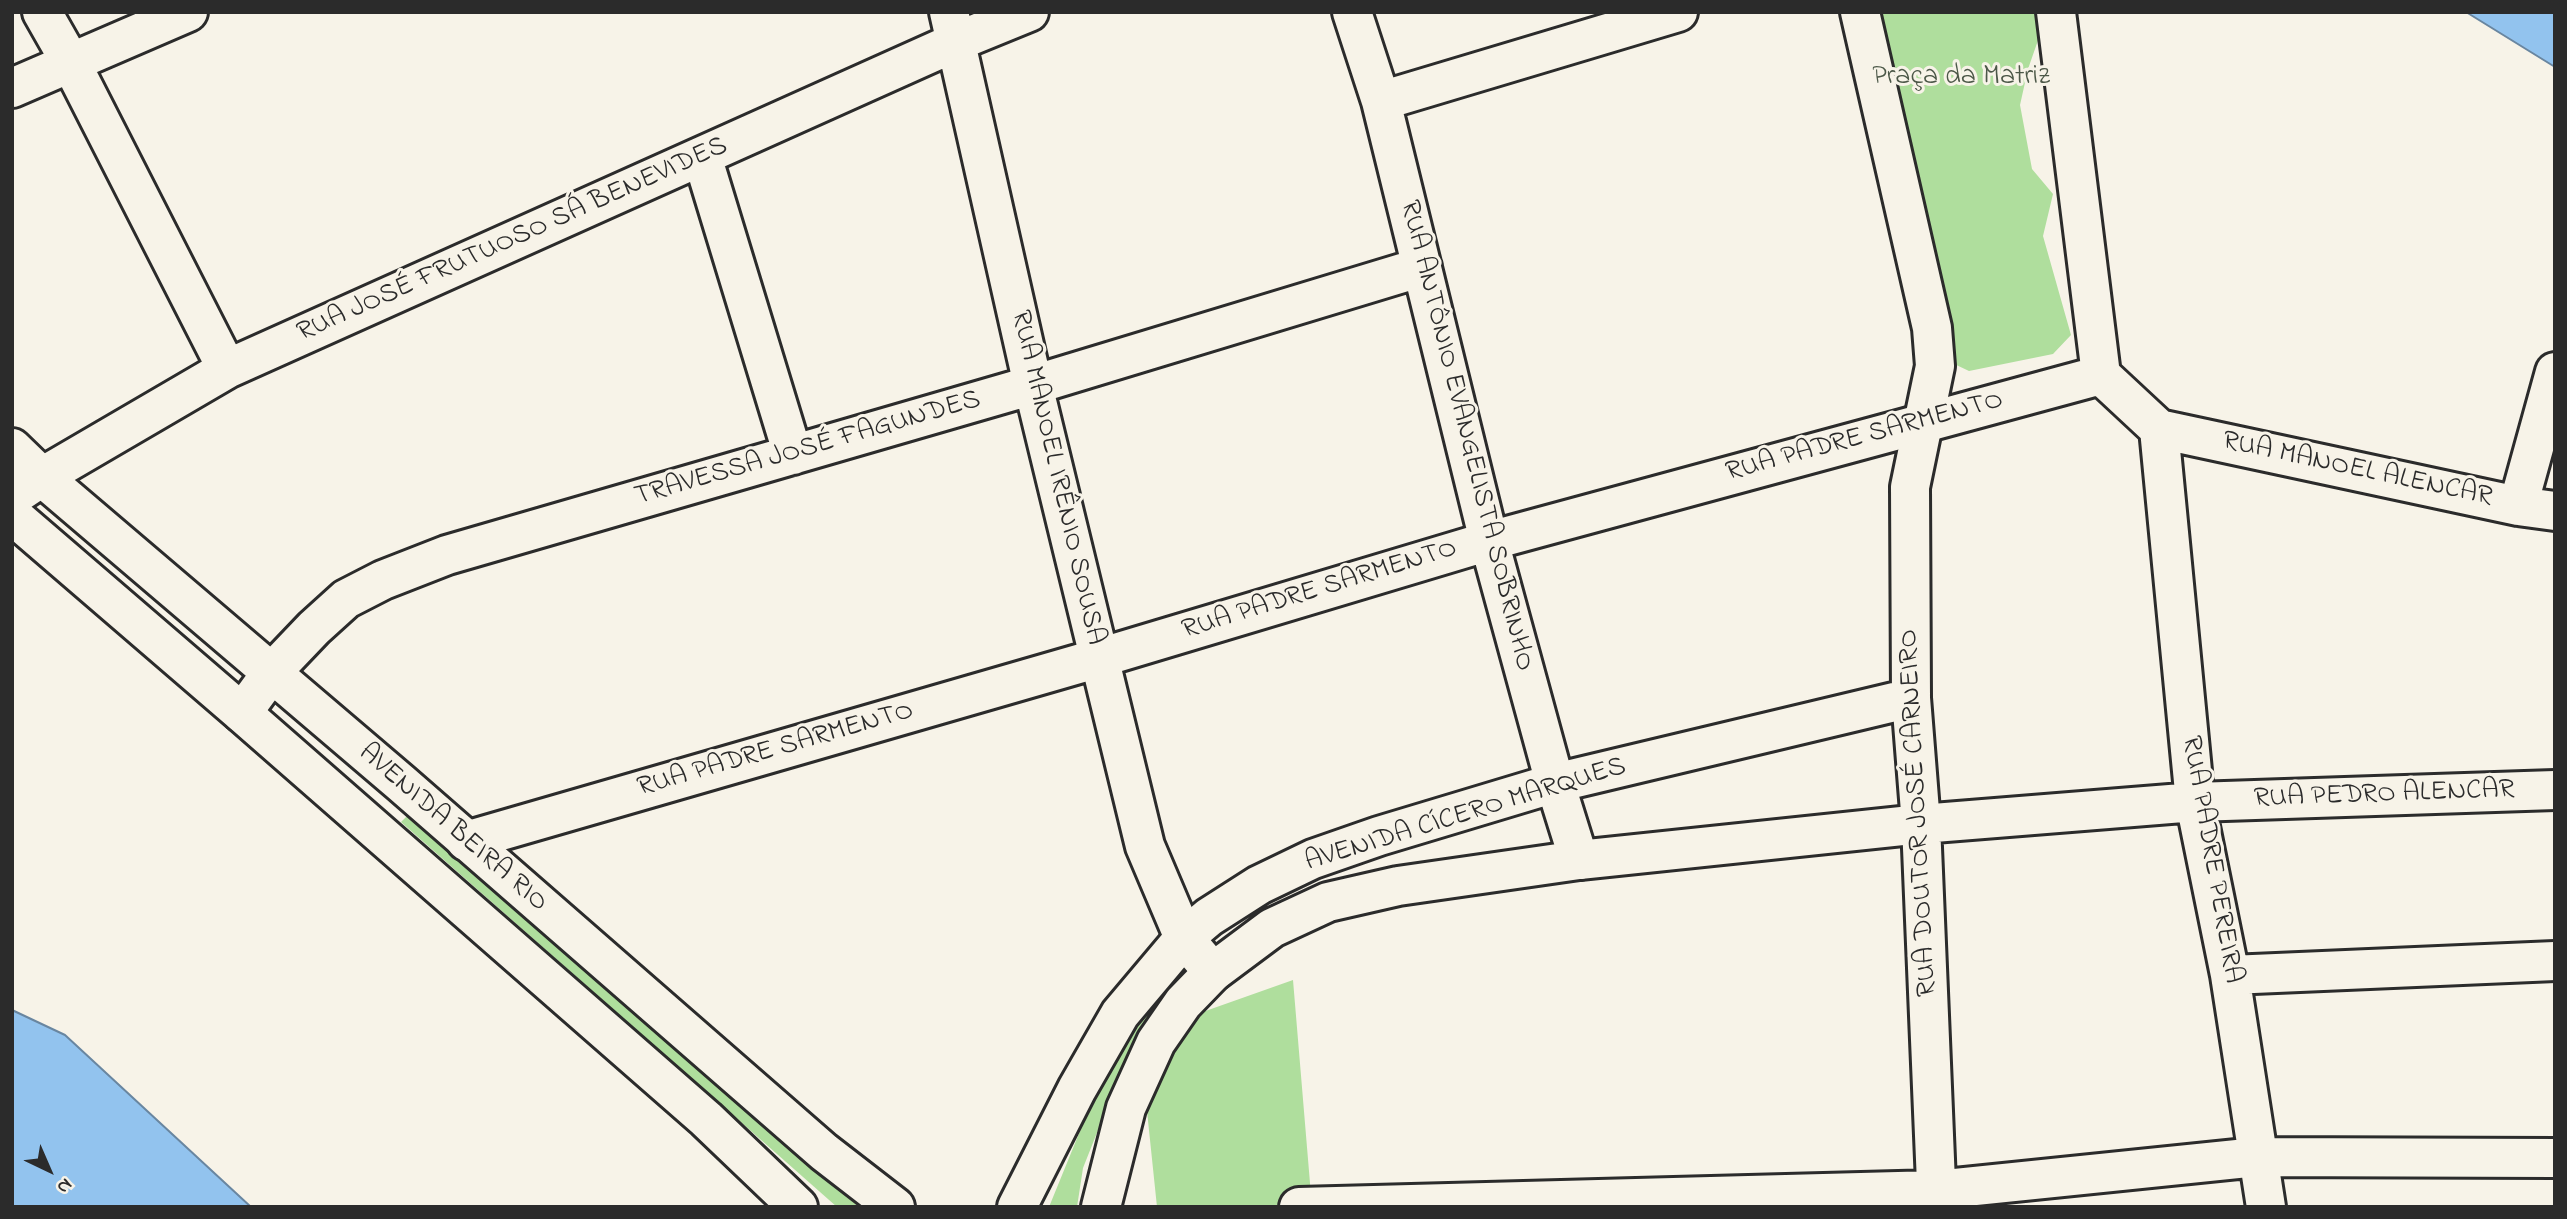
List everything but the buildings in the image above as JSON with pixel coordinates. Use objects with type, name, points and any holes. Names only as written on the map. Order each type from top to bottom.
[{"type":"street","points":[[42,12],[71,63],[227,369]]},
{"type":"street","points":[[12,88],[188,12]]},
{"type":"street","name":"RUA JOSÉ FRUTUOSO SÁ BENEVIDES","points":[[27,487],[227,369],[702,156],[953,27],[1029,12]]},
{"type":"street","name":"RUA ANTÔNIO EVANGELISTA SOBRINHO","points":[[1352,12],[1381,101],[1489,541],[1555,783],[1579,860]]},
{"type":"street","points":[[1381,101],[1586,26],[1678,12]]},
{"type":"street","name":"RUA DOUTOR JOSÉ CARNEIRO","points":[[1860,12],[1932,328],[1935,366],[1910,486],[1911,698],[1921,824],[1937,1198]]},
{"type":"street","points":[[2056,12],[2101,375],[2159,429]]},
{"type":"street","name":"RUA MANOEL IRÊNIO SOUSA","points":[[953,27],[1033,386],[1144,846],[1184,938],[1213,972]]},
{"type":"street","points":[[702,156],[793,455]]},
{"type":"street","name":"TRAVESSA JOSÉ FAGUNDES","points":[[242,713],[272,672],[346,599],[383,580],[447,555],[1033,386],[1422,267]]},
{"type":"street","points":[[2536,509],[2555,372]]},
{"type":"street","name":"RUA PADRE SARMENTO","points":[[466,841],[1099,658],[1489,541],[2101,375]]},
{"type":"street","name":"RUA MANOEL ALENCAR","points":[[2159,429],[2536,509]]},
{"type":"street","name":"RUA PADRE PEREIRA","points":[[2159,429],[2195,802],[2230,975],[2266,1207]]},
{"type":"street","name":"AVENIDA BEIRA RIO","points":[[12,448],[27,487],[272,672],[824,1152],[895,1207]]},
{"type":"street","name":"AVENIDA BEIRA RIO","points":[[12,515],[706,1119],[798,1207]]},
{"type":"street","name":"AVENIDA CÍCERO MARQUES","points":[[1017,1207],[1077,1089],[1120,1014],[1184,938],[1209,917],[1259,885],[1313,859],[1379,836],[1555,783],[1911,698]]},
{"type":"street","points":[[367,824],[401,783]]},
{"type":"street","name":"RUA PEDRO ALENCAR","points":[[1921,824],[2195,802],[2555,790]]},
{"type":"street","name":"AVENIDA CÍCERO MARQUES","points":[[1101,1207],[1126,1108],[1156,1042],[1183,1003],[1213,972],[1272,928],[1328,902],[1398,886],[1579,860],[1921,824]]},
{"type":"street","points":[[2230,975],[2555,961]]},
{"type":"street","points":[[1299,1207],[1937,1198],[2258,1157],[2555,1158]]},
{"type":"green space","name":"Praça da Matriz","points":[[1881,12],[2039,12],[2043,26],[2028,69],[2020,105],[2032,169],[2053,194],[2043,236],[2071,335],[2053,354],[1969,371],[1950,362],[1946,308]]},
{"type":"green space","points":[[412,811],[859,1207],[837,1207],[401,822]]},
{"type":"green space","points":[[1293,980],[1312,1207],[1157,1207],[1140,1044],[1123,1067],[1083,1168],[1077,1207],[1049,1207],[1111,1055],[1162,988],[1173,997],[1149,1031]]},
{"type":"water","points":[[2466,12],[2555,12],[2555,67]]},
{"type":"water","points":[[12,1010],[65,1035],[251,1207],[12,1207]]}]
